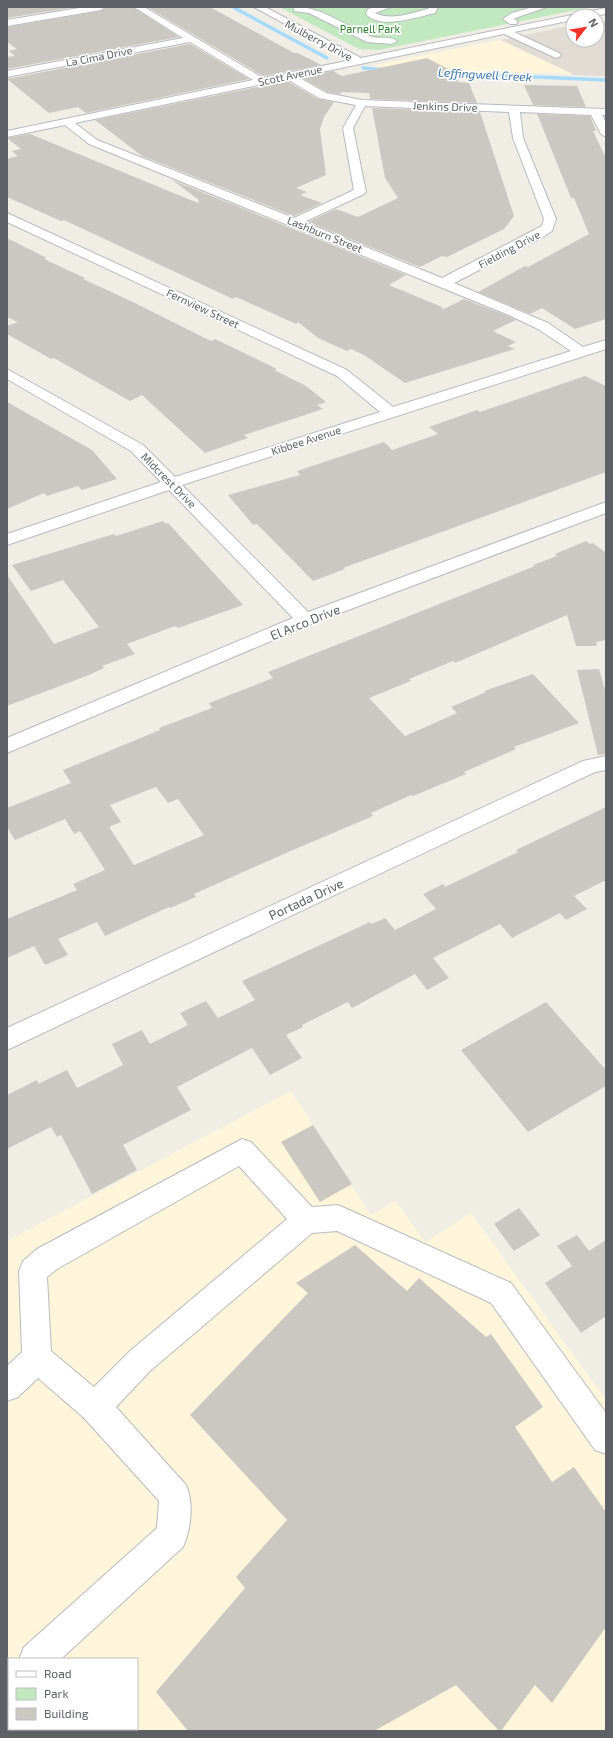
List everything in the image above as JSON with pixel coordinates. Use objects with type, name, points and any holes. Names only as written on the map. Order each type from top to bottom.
[{"type":"street","points":[[7,23],[101,7]]},
{"type":"street","points":[[138,7],[262,81]]},
{"type":"street","name":"Mulberry Drive","points":[[258,7],[360,61]]},
{"type":"street","points":[[387,7],[371,11],[370,14],[380,18],[392,19],[432,11],[434,7]]},
{"type":"street","points":[[524,27],[504,20],[515,15],[543,7]]},
{"type":"street","points":[[271,14],[292,10],[311,11],[370,40],[392,42],[402,39]]},
{"type":"street","name":"Scott Avenue","points":[[7,134],[565,19]]},
{"type":"street","points":[[505,31],[556,55]]},
{"type":"street","name":"La Cima Drive","points":[[7,74],[191,39]]},
{"type":"street","points":[[392,42],[409,51]]},
{"type":"street","name":"Jenkins Drive","points":[[289,76],[323,96],[362,103],[601,112]]},
{"type":"street","points":[[294,222],[360,192],[348,128],[362,103]]},
{"type":"street","name":"Fielding Drive","points":[[443,283],[548,228],[550,219],[518,138],[514,109]]},
{"type":"street","points":[[601,112],[606,134]]},
{"type":"street","name":"Lashburn Street","points":[[67,122],[93,142],[294,222],[543,326],[582,352]]},
{"type":"street","name":"Fernview Street","points":[[7,217],[342,373],[391,413]]},
{"type":"street","name":"Kibbee Avenue","points":[[7,540],[172,483],[606,344]]},
{"type":"street","name":"Midcrest Drive","points":[[7,373],[138,448],[305,620]]},
{"type":"street","name":"El Arco Drive","points":[[7,746],[305,620],[604,510]]},
{"type":"street","name":"Portada Drive","points":[[7,1039],[582,770],[606,763]]},
{"type":"street","points":[[37,1658],[172,1536],[175,1496],[95,1407],[38,1358],[33,1271],[47,1258],[242,1151],[306,1220]]},
{"type":"street","points":[[95,1407],[140,1361],[306,1220],[338,1218],[501,1293],[606,1439]]},
{"type":"street","points":[[7,1386],[38,1358]]},
{"type":"shaded area","points":[[606,21],[606,76],[575,75],[501,40],[565,27],[565,48],[605,48]]},
{"type":"shaded area","points":[[500,40],[573,74],[407,69],[374,65]]},
{"type":"shaded area","points":[[291,1091],[371,1215],[396,1201],[425,1242],[471,1213],[606,1400],[606,1731],[34,1731],[33,1730],[138,1730],[138,1658],[8,1658],[8,1696],[7,1695],[7,1241]]},
{"type":"green space","name":"Parnell Park","points":[[279,7],[591,7],[565,8],[565,12],[379,50],[359,49]]},
{"type":"building","points":[[7,7],[76,7],[7,18]]},
{"type":"building","points":[[106,7],[133,7],[179,37],[7,69],[7,57],[15,56],[9,51],[17,49],[7,42],[7,27],[101,11]]},
{"type":"building","points":[[147,7],[210,7],[294,53],[298,53],[321,65],[263,76]]},
{"type":"building","points":[[190,44],[249,79],[86,113],[78,107],[49,113],[7,79]]},
{"type":"building","points":[[427,58],[458,74],[458,82],[469,83],[477,103],[370,99],[369,93],[342,92],[340,94],[327,92],[302,78],[333,71],[342,76]]},
{"type":"building","points":[[287,81],[318,99],[334,102],[324,117],[320,129],[326,175],[296,188],[307,192],[300,195],[322,203],[294,216],[142,156],[95,120]]},
{"type":"building","points":[[524,85],[577,86],[586,107],[533,105]]},
{"type":"building","points":[[372,108],[480,112],[514,216],[504,229],[447,257],[442,256],[420,267],[308,222],[336,209],[358,217],[398,198],[385,178]]},
{"type":"building","points":[[537,114],[590,116],[596,131],[593,131],[606,158],[606,319],[575,329],[542,308],[530,314],[478,292],[525,266],[528,267],[589,234],[574,198],[571,198]]},
{"type":"building","points":[[30,134],[198,203],[199,200],[172,180],[406,275],[389,285],[442,307],[441,309],[464,299],[510,317],[516,320],[493,331],[516,342],[508,346],[515,349],[405,383],[364,355],[351,349],[347,351],[318,338],[298,322],[296,324],[236,297],[233,299],[64,220],[61,221],[7,197],[7,159],[18,156],[12,151],[21,149],[7,138]]},
{"type":"building","points":[[7,238],[47,258],[44,259],[85,278],[83,279],[211,341],[215,339],[277,369],[274,370],[306,386],[326,402],[317,405],[323,409],[244,435],[248,438],[205,453],[142,395],[130,401],[54,358],[51,359],[7,334],[7,326],[18,322],[7,317]]},
{"type":"building","points":[[585,376],[606,386],[606,472],[343,568],[345,569],[313,581],[257,524],[253,525],[228,495],[300,475],[297,471],[384,442],[392,450],[438,434],[429,427],[477,410],[480,412]]},
{"type":"building","points":[[7,402],[92,450],[117,479],[82,490],[78,486],[47,496],[44,493],[7,509]]},
{"type":"building","points":[[163,521],[166,524],[168,523],[243,605],[178,628],[175,626],[127,644],[135,654],[102,666],[104,668],[89,675],[7,706],[7,575],[54,644],[99,627],[63,580],[31,591],[12,565],[114,534],[116,536]]},
{"type":"building","points":[[586,541],[590,544],[593,543],[606,553],[606,640],[596,642],[597,646],[576,646],[567,615],[455,663],[453,661],[409,679],[411,681],[369,698],[405,736],[457,713],[451,707],[486,692],[484,691],[533,674],[579,723],[514,747],[516,749],[464,772],[466,774],[413,796],[411,795],[371,813],[373,816],[194,894],[196,897],[170,908],[169,907],[105,936],[97,922],[58,939],[68,955],[45,965],[34,946],[7,958],[7,919],[77,890],[73,884],[105,870],[80,831],[74,834],[65,819],[15,840],[7,827],[7,808],[71,783],[63,770],[160,730],[159,728],[212,708],[209,703],[273,678],[268,672],[535,566],[533,565],[557,556],[555,554]],"holes":[[[156,787],[168,803],[178,799],[204,835],[134,865],[109,827],[121,822],[110,805]]]},
{"type":"building","points":[[599,669],[606,693],[606,754],[598,755],[577,670]]},
{"type":"building","points":[[606,807],[606,880],[574,896],[587,909],[566,920],[560,913],[512,938],[500,924],[433,958],[449,978],[427,990],[415,974],[352,1008],[348,1002],[302,1025],[303,1027],[286,1035],[302,1058],[270,1075],[252,1048],[177,1087],[191,1110],[123,1145],[137,1170],[92,1194],[61,1135],[57,1137],[51,1127],[7,1149],[7,1095],[37,1080],[38,1084],[67,1070],[77,1088],[123,1065],[112,1044],[142,1030],[150,1044],[188,1025],[180,1013],[206,1001],[218,1018],[255,1000],[242,981],[370,922],[372,924],[385,918],[395,930],[436,909],[423,894],[443,884],[445,887],[518,852],[516,850]]},
{"type":"building","points":[[546,1002],[606,1070],[606,1086],[528,1132],[461,1050]]},
{"type":"building","points":[[313,1125],[352,1184],[320,1202],[281,1142]]},
{"type":"building","points":[[519,1208],[540,1235],[514,1251],[494,1224]]},
{"type":"building","points":[[577,1235],[589,1251],[606,1240],[606,1316],[581,1333],[545,1283],[572,1266],[557,1246]]},
{"type":"building","points":[[355,1245],[407,1291],[419,1278],[486,1337],[491,1334],[543,1407],[515,1427],[552,1482],[574,1467],[606,1512],[606,1627],[552,1703],[535,1685],[501,1731],[499,1731],[456,1685],[374,1731],[188,1731],[156,1692],[245,1588],[236,1577],[287,1520],[190,1415],[308,1293],[296,1283]]},
{"type":"waterway","name":"Leffingwell Creek","points":[[233,7],[327,58]]},
{"type":"waterway","name":"Leffingwell Creek","points":[[363,68],[383,70]]},
{"type":"waterway","name":"Leffingwell Creek","points":[[447,73],[606,80]]}]
